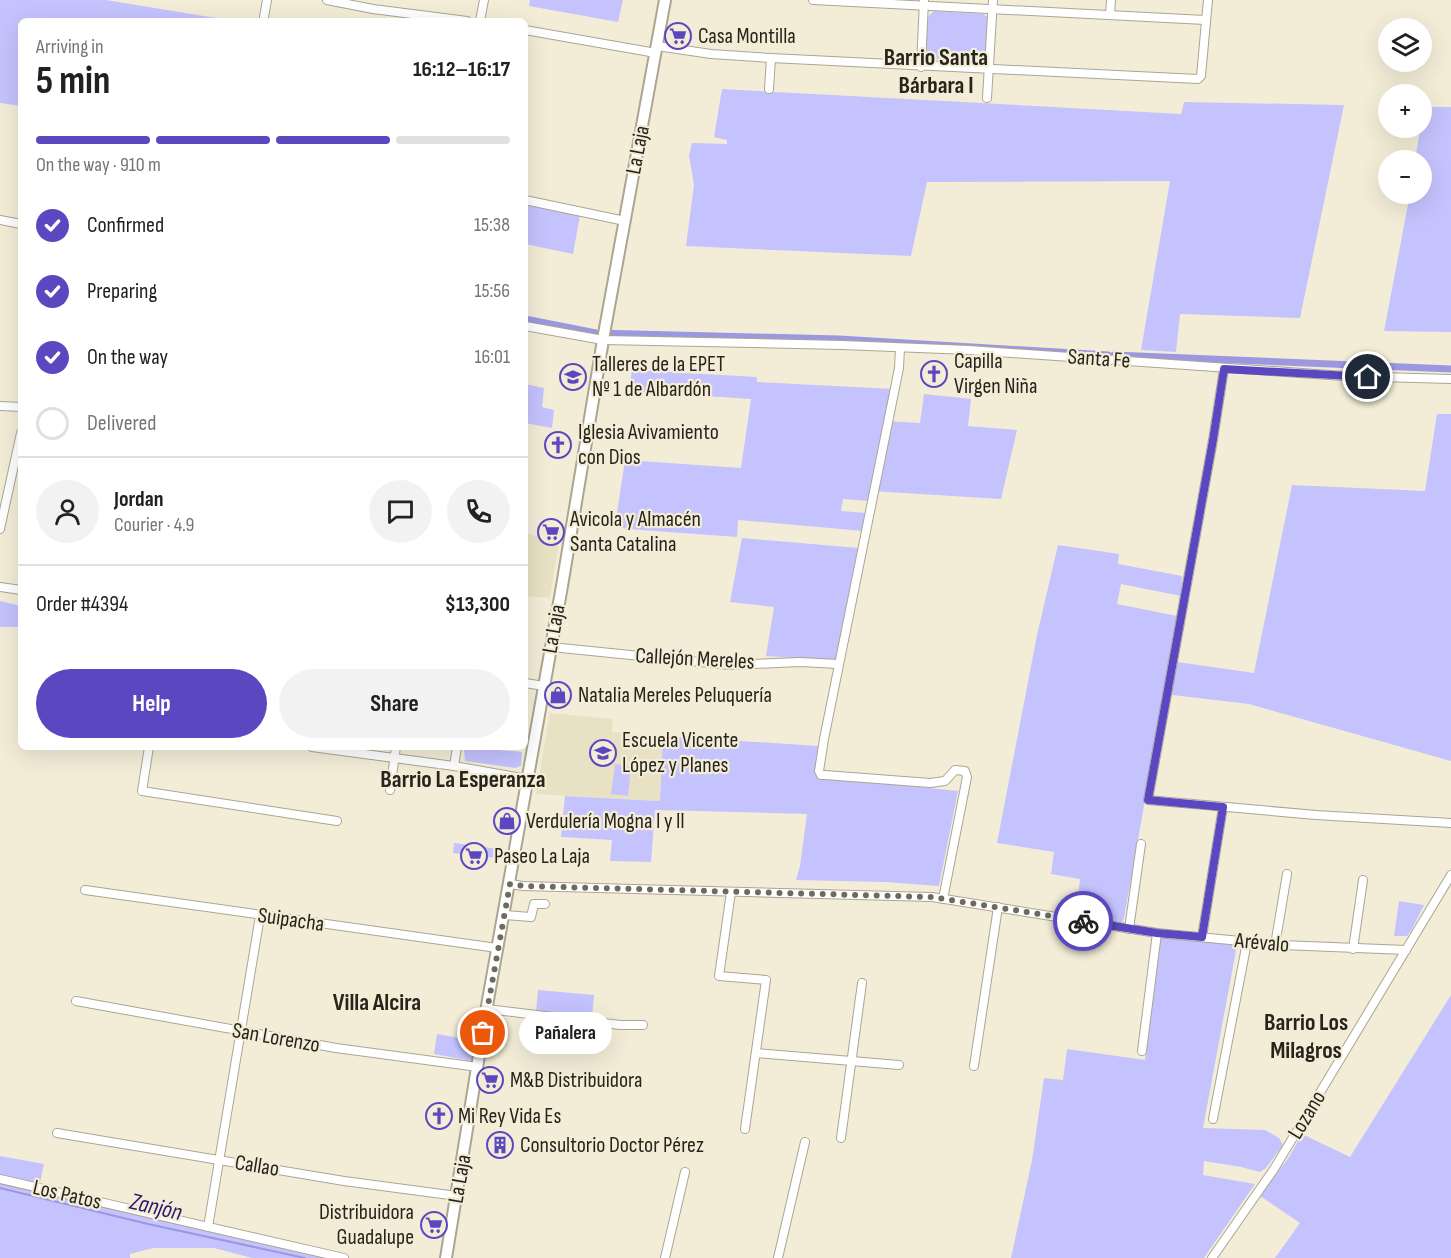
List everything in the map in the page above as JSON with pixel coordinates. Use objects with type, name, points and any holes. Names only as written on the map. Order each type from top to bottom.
[{"type":"main road","name":"La Laja","points":[[446,1258],[497,948],[665,0]]},
{"type":"street","points":[[264,17],[267,0]]},
{"type":"street","points":[[327,0],[373,9],[444,18]]},
{"type":"street","points":[[373,9],[375,0]]},
{"type":"street","points":[[481,18],[484,0]]},
{"type":"street","points":[[813,0],[924,3],[992,10],[1205,20]]},
{"type":"street","points":[[987,98],[993,0]]},
{"type":"street","points":[[1110,15],[1111,0]]},
{"type":"street","points":[[528,30],[657,49],[711,54],[921,67],[1198,79],[1201,76],[1208,0]]},
{"type":"street","points":[[921,67],[924,3]]},
{"type":"street","points":[[769,89],[771,58]]},
{"type":"street","points":[[528,201],[625,221]]},
{"type":"street","points":[[0,220],[18,223]]},
{"type":"street","name":"Santa Fe","points":[[528,326],[604,335],[969,350],[1224,369],[1451,379]]},
{"type":"street","points":[[900,348],[899,368],[819,771],[821,775],[939,783],[945,781],[955,770],[965,771],[967,777],[942,899]]},
{"type":"street","points":[[1224,369],[1148,800],[1451,823]]},
{"type":"street","points":[[0,406],[18,407]]},
{"type":"street","points":[[0,529],[18,448]]},
{"type":"street","points":[[0,586],[18,589]]},
{"type":"street","name":"Callejón Mereles","points":[[551,647],[730,665],[800,662],[839,664]]},
{"type":"street","points":[[528,683],[544,686]]},
{"type":"street","points":[[149,750],[142,791],[337,821]]},
{"type":"street","points":[[334,750],[454,766],[528,779]]},
{"type":"street","points":[[390,790],[396,750]]},
{"type":"street","points":[[454,766],[457,750]]},
{"type":"street","points":[[1202,937],[1223,807]]},
{"type":"street","points":[[1130,929],[1141,844]]},
{"type":"street","points":[[1275,945],[1287,874]]},
{"type":"street","name":"Lozano","points":[[1212,1258],[1274,1169],[1451,875]]},
{"type":"street","points":[[1353,949],[1363,880]]},
{"type":"street","name":"Arévalo","points":[[510,884],[942,899],[1157,933],[1275,945],[1406,950]]},
{"type":"street","name":"Suipacha","points":[[85,890],[497,948]]},
{"type":"street","points":[[731,892],[719,976],[766,980],[744,1129]]},
{"type":"street","points":[[504,915],[531,917],[534,904],[546,904]]},
{"type":"street","points":[[974,1066],[998,908]]},
{"type":"street","points":[[208,1227],[260,916]]},
{"type":"street","points":[[1142,1051],[1157,933]]},
{"type":"street","points":[[1213,1119],[1247,942]]},
{"type":"street","points":[[841,1138],[862,983]]},
{"type":"street","name":"San Lorenzo","points":[[76,1001],[336,1048],[478,1067]]},
{"type":"street","points":[[487,1009],[620,1025],[643,1025]]},
{"type":"street","points":[[756,1053],[899,1065]]},
{"type":"street","name":"Callao","points":[[57,1133],[344,1181],[457,1196]]},
{"type":"street","points":[[778,1258],[805,1142]]},
{"type":"street","points":[[665,1258],[685,1172]]},
{"type":"street","name":"Los Patos","points":[[0,1179],[344,1258]]},
{"type":"shaded area","points":[[0,0],[106,0],[216,18],[18,18],[18,106],[0,103]]},
{"type":"shaded area","points":[[530,0],[623,0],[618,22],[529,6]]},
{"type":"shaded area","points":[[934,11],[984,14],[988,18],[988,56],[985,63],[980,65],[930,62],[926,48],[925,29],[927,19]]},
{"type":"shaded area","points":[[722,89],[1181,114],[1184,102],[1344,105],[1300,318],[1180,314],[1176,352],[1141,350],[1170,181],[927,182],[911,256],[686,246],[694,185],[689,155],[692,143],[727,144],[727,140],[714,137]]},
{"type":"shaded area","points":[[1432,107],[1451,107],[1451,332],[1384,331],[1408,204],[1432,204],[1432,150],[1417,150],[1419,138],[1432,138]]},
{"type":"shaded area","points":[[528,205],[580,215],[573,254],[528,245]]},
{"type":"shaded area","points":[[632,370],[757,377],[757,382],[892,389],[886,421],[920,423],[924,394],[971,399],[968,426],[1017,430],[1001,499],[871,491],[869,501],[843,499],[841,511],[866,513],[863,531],[738,520],[737,537],[628,529],[615,526],[625,460],[741,468],[751,399],[629,391]]},
{"type":"shaded area","points":[[528,385],[544,388],[542,407],[554,410],[552,428],[528,424]]},
{"type":"shaded area","points":[[1437,414],[1451,414],[1451,761],[1249,704],[1164,694],[1124,918],[1122,922],[1116,922],[1076,914],[1080,879],[1051,874],[1054,852],[997,843],[1037,635],[1058,545],[1119,554],[1118,564],[1182,576],[1181,596],[1121,584],[1117,604],[1177,616],[1170,661],[1254,673],[1292,485],[1425,491]]},
{"type":"shaded area","points":[[528,534],[559,542],[550,598],[528,596]]},
{"type":"shaded area","points":[[742,538],[859,548],[838,661],[766,656],[774,607],[730,602]]},
{"type":"shaded area","points":[[0,601],[18,605],[18,627],[0,627]]},
{"type":"shaded area","name":"Escuela Vicente López y Planes","points":[[550,713],[613,719],[612,732],[663,736],[660,801],[536,794]]},
{"type":"shaded area","points":[[663,736],[819,746],[816,776],[958,791],[939,886],[796,880],[807,814],[655,810],[651,862],[610,861],[612,840],[561,837],[565,796],[660,801]]},
{"type":"shaded area","points":[[464,750],[522,752],[521,766],[515,768],[465,761]]},
{"type":"shaded area","points":[[615,764],[631,766],[628,796],[611,794]]},
{"type":"shaded area","points":[[454,843],[506,850],[504,859],[453,853]]},
{"type":"shaded area","points":[[1399,901],[1424,905],[1407,936],[1394,936]]},
{"type":"shaded area","points":[[1160,937],[1237,945],[1203,1128],[1265,1130],[1279,1138],[1283,1145],[1266,1168],[1260,1172],[1204,1161],[1203,1175],[1255,1184],[1204,1258],[1011,1258],[1032,1160],[1044,1078],[1063,1080],[1067,1049],[1145,1060]]},
{"type":"shaded area","points":[[538,990],[594,995],[592,1018],[536,1013]]},
{"type":"shaded area","points":[[1451,995],[1451,1258],[1275,1258],[1300,1223],[1260,1196],[1289,1157],[1302,1134],[1350,1157]]},
{"type":"shaded area","points":[[437,1034],[475,1041],[472,1061],[434,1054]]},
{"type":"shaded area","points":[[0,1156],[44,1164],[38,1192],[324,1258],[252,1258],[214,1248],[153,1248],[130,1254],[130,1258],[0,1258]]},
{"type":"waterway","points":[[528,320],[596,333],[839,339],[1108,355]]},
{"type":"waterway","points":[[1114,355],[1451,369]]},
{"type":"waterway","name":"Zanjón","points":[[0,1188],[148,1224],[305,1258]]},
{"type":"way so far","points":[[483,1033],[510,884],[932,897],[1083,921]]},
{"type":"place","name":"Casa Montilla","points":[[678,36]]},
{"type":"place","name":"Capilla Virgen Niña","points":[[934,374]]},
{"type":"place","name":"Talleres de la EPET Nº 1 de Albardón","points":[[573,377]]},
{"type":"place","name":"Iglesia Avivamiento con Dios","points":[[558,445]]},
{"type":"place","name":"Avicola y Almacén Santa Catalina","points":[[551,532]]},
{"type":"place","name":"Natalia Mereles Peluquería","points":[[558,695]]},
{"type":"place","name":"Escuela Vicente López y Planes","points":[[603,753]]},
{"type":"place","name":"Verdulería Mogna I y II","points":[[507,821]]},
{"type":"place","name":"Paseo La Laja","points":[[474,856]]},
{"type":"place","name":"Pañalera","points":[[483,1033]]},
{"type":"place","name":"M&B Distribuidora","points":[[490,1080]]},
{"type":"place","name":"Mi Rey Vida Es","points":[[439,1116]]},
{"type":"place","name":"Consultorio Doctor Pérez","points":[[500,1145]]},
{"type":"place","name":"Distribuidora Guadalupe","points":[[434,1225]]},
{"type":"district","name":"Barrio Santa Bárbara I","points":[[936,71]]},
{"type":"district","name":"Barrio La Esperanza","points":[[463,779]]},
{"type":"district","name":"Villa Alcira","points":[[377,1002]]},
{"type":"district","name":"Barrio Los Milagros","points":[[1306,1036]]},
{"type":"route","points":[[1083,921],[1157,933],[1202,937],[1223,807],[1148,800],[1224,369],[1368,377]]}]
